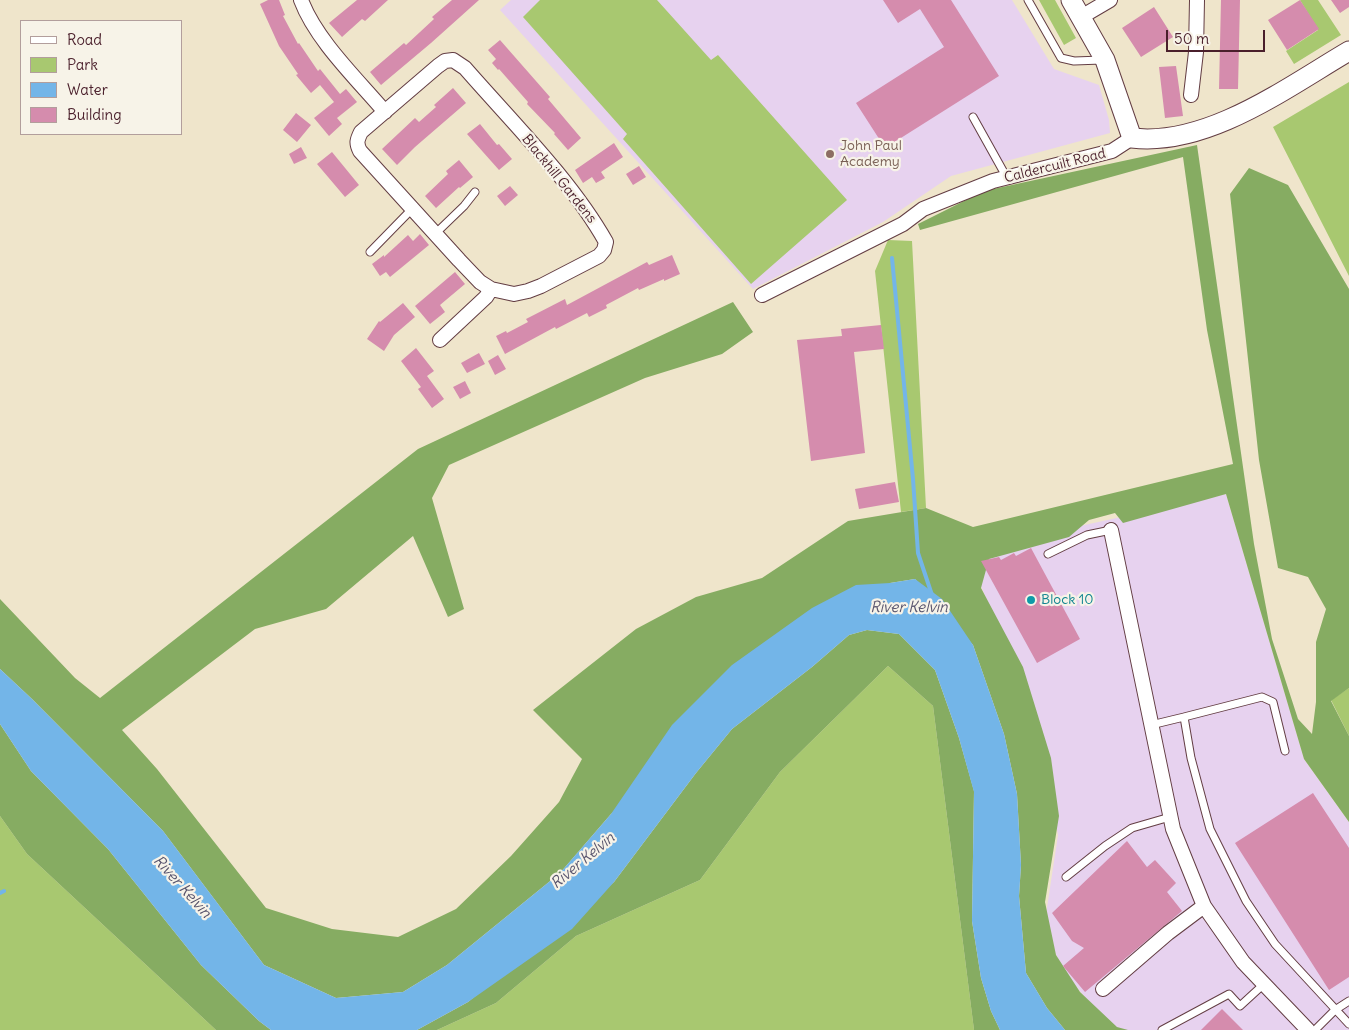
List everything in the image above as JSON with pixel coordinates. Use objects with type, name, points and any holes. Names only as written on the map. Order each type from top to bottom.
[{"type":"street","points":[[1071,0],[1105,60],[1132,138],[1149,140],[1168,138],[1200,130],[1247,111],[1349,51]]},
{"type":"street","points":[[1081,17],[1110,0]]},
{"type":"street","points":[[1191,95],[1196,52],[1197,0]]},
{"type":"street","points":[[306,2],[312,23],[324,41],[385,112]]},
{"type":"street","name":"Blackhill Gardens","points":[[453,60],[460,64],[558,174],[596,225],[606,242],[604,250],[599,256],[542,286],[514,294],[491,290],[480,282],[413,208],[360,151],[357,146],[357,140],[361,132],[445,61],[453,60]]},
{"type":"street","name":"Caldercuilt Road","points":[[762,295],[903,224],[923,209],[993,181],[1112,151],[1132,138]]},
{"type":"street","points":[[440,340],[491,290]]},
{"type":"street","points":[[1110,530],[1173,829],[1204,906],[1243,962],[1308,1030]]},
{"type":"street","points":[[1104,989],[1168,933],[1204,906]]},
{"type":"lane","points":[[1028,0],[1061,58],[1074,61],[1105,60]]},
{"type":"lane","points":[[973,117],[1007,178]]},
{"type":"lane","points":[[436,233],[464,206],[475,192]]},
{"type":"lane","points":[[370,252],[413,208]]},
{"type":"lane","points":[[1048,554],[1087,535],[1110,530]]},
{"type":"lane","points":[[1151,725],[1262,697],[1273,702],[1285,751]]},
{"type":"lane","points":[[1184,717],[1191,758],[1210,829],[1246,901],[1275,944],[1349,1024]]},
{"type":"lane","points":[[1066,877],[1105,846],[1132,828],[1170,817]]},
{"type":"lane","points":[[1162,1030],[1228,994],[1240,1006],[1264,984]]},
{"type":"lane","points":[[1315,1030],[1335,1010],[1349,1001]]},
{"type":"shaded area","name":"John Paul Academy","points":[[511,0],[1012,0],[1054,69],[1099,85],[1109,120],[1110,133],[951,176],[883,222],[753,289],[500,10]]},
{"type":"shaded area","points":[[1226,494],[1304,759],[1349,822],[1349,1030],[1114,1030],[1064,973],[1044,927],[1058,835],[1035,713],[966,551]]},
{"type":"green space","points":[[540,0],[657,0],[711,60],[718,55],[847,200],[751,284],[623,139],[627,134],[523,17]]},
{"type":"green space","points":[[1039,0],[1055,0],[1076,38],[1064,45]]},
{"type":"green space","points":[[1300,0],[1318,0],[1341,35],[1294,64],[1286,51],[1318,30]]},
{"type":"green space","points":[[1349,82],[1349,276],[1273,127]]},
{"type":"green space","points":[[1197,145],[1254,544],[1272,639],[1298,719],[1312,734],[1316,702],[1316,642],[1326,609],[1308,577],[1278,568],[1259,460],[1230,194],[1249,168],[1288,185],[1349,289],[1349,688],[1331,701],[1349,736],[1349,822],[1304,759],[1226,494],[1123,523],[1115,513],[1089,520],[1069,537],[989,559],[981,588],[1023,667],[1051,758],[1059,816],[1045,902],[1056,955],[1080,992],[1117,1027],[1128,1030],[1065,1030],[1047,1008],[1026,973],[1019,896],[1021,865],[1017,794],[1004,734],[973,645],[915,579],[890,583],[611,814],[560,873],[447,965],[403,992],[336,998],[264,965],[163,831],[0,669],[0,599],[75,678],[100,698],[418,449],[733,302],[753,332],[722,354],[645,378],[449,465],[432,498],[464,609],[448,617],[413,536],[326,609],[255,629],[122,730],[157,769],[266,908],[332,929],[398,937],[456,909],[511,856],[559,802],[582,759],[533,710],[636,629],[696,597],[762,578],[848,521],[926,508],[973,527],[1233,464],[1207,330],[1183,157],[920,230],[918,224],[984,191]]},
{"type":"green space","points":[[888,240],[912,241],[926,508],[901,512],[875,271]]},
{"type":"green space","points":[[867,630],[899,634],[935,670],[959,738],[974,791],[972,921],[981,978],[991,1011],[1000,1030],[974,1030],[933,706],[888,666],[780,772],[700,880],[576,936],[496,1003],[437,1030],[417,1030],[468,1002],[614,882],[696,773],[732,729],[812,667],[849,635]]},
{"type":"green space","points":[[888,666],[933,706],[974,1030],[437,1030],[496,1003],[576,936],[700,880],[780,772]]},
{"type":"green space","points":[[1349,688],[1349,736],[1331,700]]},
{"type":"green space","points":[[0,724],[31,771],[108,849],[201,965],[259,1021],[271,1030],[216,1030],[27,854],[0,816]]},
{"type":"green space","points":[[0,816],[27,854],[216,1030],[0,1030]]},
{"type":"water","name":"River Kelvin","points":[[915,579],[942,599],[973,645],[1004,734],[1017,794],[1021,865],[1019,896],[1026,973],[1047,1008],[1065,1030],[1000,1030],[991,1011],[981,978],[972,921],[974,792],[959,738],[935,670],[899,634],[867,630],[849,635],[812,667],[732,729],[696,773],[614,882],[572,929],[468,1002],[417,1030],[271,1030],[259,1021],[201,965],[108,849],[31,771],[0,724],[0,669],[163,831],[264,965],[336,998],[403,992],[447,965],[560,873],[611,814],[672,725],[732,665],[812,608],[856,585]]},
{"type":"building","points":[[268,0],[279,0],[285,15],[283,16],[298,44],[318,71],[320,69],[340,94],[346,89],[357,102],[337,118],[342,124],[329,136],[314,118],[334,102],[320,85],[311,93],[296,75],[298,74],[279,46],[260,4]]},
{"type":"building","points":[[357,0],[388,0],[365,21],[362,19],[342,37],[329,23]]},
{"type":"building","points":[[452,0],[479,0],[381,85],[370,72],[404,43],[406,45],[434,19],[432,17]]},
{"type":"building","points":[[883,0],[951,0],[999,76],[885,148],[856,103],[944,47],[920,9],[898,23]]},
{"type":"building","points":[[1221,0],[1240,0],[1238,89],[1219,89]]},
{"type":"building","points":[[1300,0],[1319,29],[1287,50],[1268,20]]},
{"type":"building","points":[[1331,0],[1349,0],[1349,7],[1340,13]]},
{"type":"building","points":[[1154,7],[1173,37],[1141,57],[1122,28]]},
{"type":"building","points":[[500,40],[550,97],[548,99],[581,138],[568,150],[492,63],[496,59],[488,50]]},
{"type":"building","points":[[1176,66],[1183,116],[1165,118],[1159,67]]},
{"type":"building","points":[[453,88],[466,103],[397,165],[382,149],[415,118],[419,122]]},
{"type":"building","points":[[296,113],[311,125],[297,142],[283,130]]},
{"type":"building","points":[[480,124],[497,145],[499,144],[512,159],[499,170],[467,134]]},
{"type":"building","points":[[614,143],[623,157],[601,172],[605,178],[596,183],[592,177],[583,183],[575,170]]},
{"type":"building","points":[[301,147],[307,158],[294,164],[289,154]]},
{"type":"building","points":[[332,152],[359,185],[345,197],[317,164]]},
{"type":"building","points":[[459,160],[473,177],[436,208],[425,196],[448,174],[446,171]]},
{"type":"building","points":[[639,166],[646,177],[633,185],[626,174]]},
{"type":"building","points":[[510,186],[518,195],[505,206],[497,196]]},
{"type":"building","points":[[420,234],[429,245],[390,277],[386,272],[380,276],[372,264],[384,255],[384,257],[408,235],[413,241]]},
{"type":"building","points":[[672,255],[680,274],[639,290],[638,288],[606,305],[607,308],[589,317],[587,313],[556,329],[555,327],[505,354],[496,336],[506,331],[507,333],[528,322],[526,319],[565,299],[567,305],[647,262],[649,265]]},
{"type":"building","points":[[455,272],[465,284],[440,305],[445,312],[430,324],[415,306]]},
{"type":"building","points":[[403,303],[415,317],[394,335],[384,351],[367,339],[379,321]]},
{"type":"building","points":[[881,325],[884,349],[854,352],[865,453],[811,461],[797,340],[842,336],[841,329]]},
{"type":"building","points":[[416,348],[434,371],[427,376],[444,399],[432,408],[418,389],[421,387],[401,361]]},
{"type":"building","points":[[479,353],[485,364],[467,373],[461,363]]},
{"type":"building","points":[[498,355],[506,369],[495,375],[488,361]]},
{"type":"building","points":[[465,381],[471,393],[460,399],[453,387]]},
{"type":"building","points":[[895,482],[899,502],[859,509],[855,489]]},
{"type":"building","name":"Block 10","points":[[1031,548],[1080,639],[1037,663],[981,561],[999,557],[1001,560],[1014,553],[1016,556]]},
{"type":"building","points":[[1313,793],[1349,848],[1349,977],[1329,990],[1235,843]]},
{"type":"building","points":[[1127,841],[1147,867],[1155,860],[1176,883],[1167,892],[1182,911],[1085,992],[1063,966],[1084,948],[1072,941],[1052,913]]},
{"type":"building","points":[[1222,1009],[1243,1030],[1201,1030]]},
{"type":"waterway","points":[[892,258],[913,479],[918,553],[932,595]]},
{"type":"waterway","points":[[0,893],[4,891]]},
{"type":"place","name":"John Paul Academy","points":[[830,154]]},
{"type":"place","name":"Block 10","points":[[1031,600]]}]
